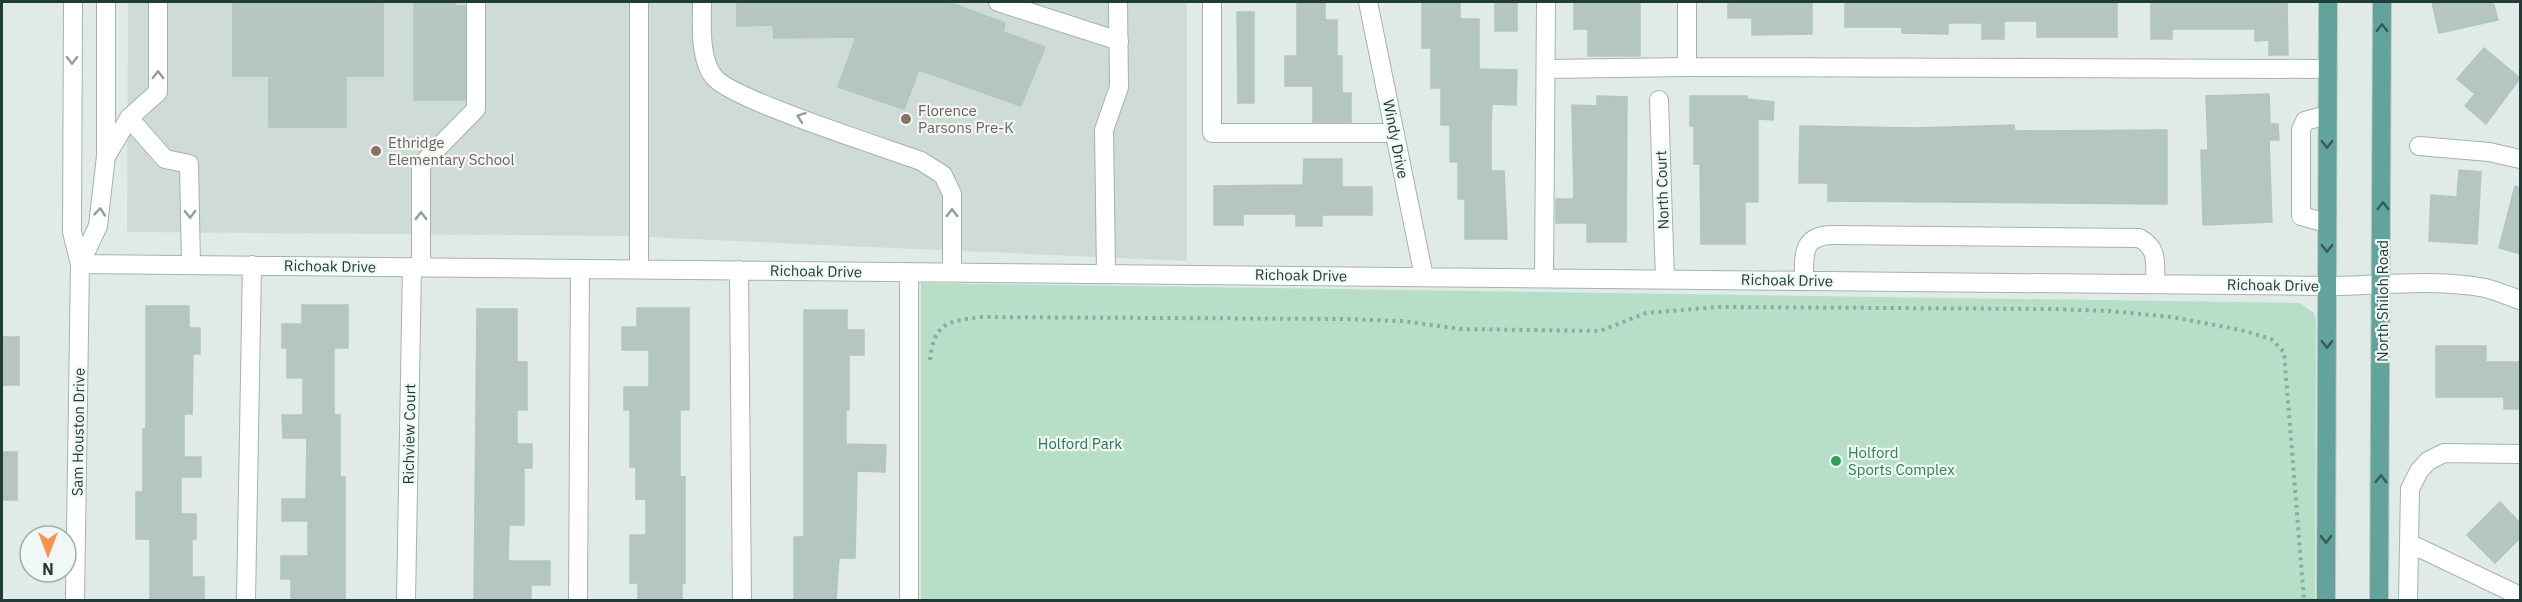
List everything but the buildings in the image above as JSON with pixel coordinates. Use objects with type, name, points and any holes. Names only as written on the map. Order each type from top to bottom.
[{"type":"main road","points":[[2326,600],[2328,2]]},
{"type":"main road","name":"North Shiloh Road","points":[[2379,600],[2383,286],[2382,2]]},
{"type":"street","name":"Sam Houston Drive","points":[[72,2],[72,232],[80,264],[75,600]]},
{"type":"street","name":"Sam Houston Drive","points":[[80,264],[98,226],[106,156],[106,2]]},
{"type":"street","points":[[106,156],[129,118],[158,92],[158,2]]},
{"type":"street","name":"Richview Court","points":[[406,600],[421,165],[476,109],[476,2]]},
{"type":"street","points":[[639,2],[639,269]]},
{"type":"street","points":[[702,2],[702,46],[714,77],[741,95],[921,161],[944,175],[952,194],[952,272]]},
{"type":"street","points":[[998,2],[1119,41]]},
{"type":"street","points":[[1106,274],[1104,130],[1119,87],[1118,2]]},
{"type":"street","points":[[1212,2],[1212,133],[1395,133]]},
{"type":"street","name":"Windy Drive","points":[[1368,2],[1424,277]]},
{"type":"street","points":[[1544,278],[1546,2]]},
{"type":"street","points":[[1687,2],[1688,67]]},
{"type":"street","points":[[1546,69],[1688,67],[2328,69]]},
{"type":"street","name":"North Court","points":[[1659,100],[1665,279]]},
{"type":"street","points":[[2327,115],[2305,121],[2301,130],[2301,216],[2327,223]]},
{"type":"street","points":[[129,118],[165,159],[189,164],[192,265]]},
{"type":"street","points":[[2419,146],[2489,152],[2520,159]]},
{"type":"street","points":[[1804,280],[1804,253],[1810,243],[1821,235],[2139,238],[2150,244],[2155,254],[2155,284]]},
{"type":"street","name":"Richoak Drive","points":[[80,264],[2327,286],[2442,284],[2486,288],[2520,300]]},
{"type":"street","points":[[246,600],[252,265]]},
{"type":"street","points":[[578,600],[580,269]]},
{"type":"street","points":[[739,270],[742,600]]},
{"type":"street","points":[[909,272],[909,600]]},
{"type":"street","points":[[2408,600],[2410,489],[2419,471],[2428,461],[2444,453],[2520,454]]},
{"type":"street","points":[[2409,543],[2520,596]]},
{"type":"path","points":[[929,366],[936,332],[954,320],[981,317],[1344,319],[1403,321],[1460,329],[1600,331],[1646,313],[1717,307],[2076,310],[2172,317],[2241,330],[2271,339],[2284,352],[2304,600]]},
{"type":"shaded area","points":[[128,2],[1187,2],[1187,261],[623,236],[127,232]]},
{"type":"green space","name":"Holford Park","points":[[921,283],[2300,303],[2314,313],[2316,321],[2315,600],[921,600]]},
{"type":"place","name":"Florence Parsons Pre-K","points":[[906,119]]},
{"type":"place","name":"Ethridge Elementary School","points":[[376,151]]},
{"type":"place","name":"Holford Sports Complex","points":[[1836,461]]}]
